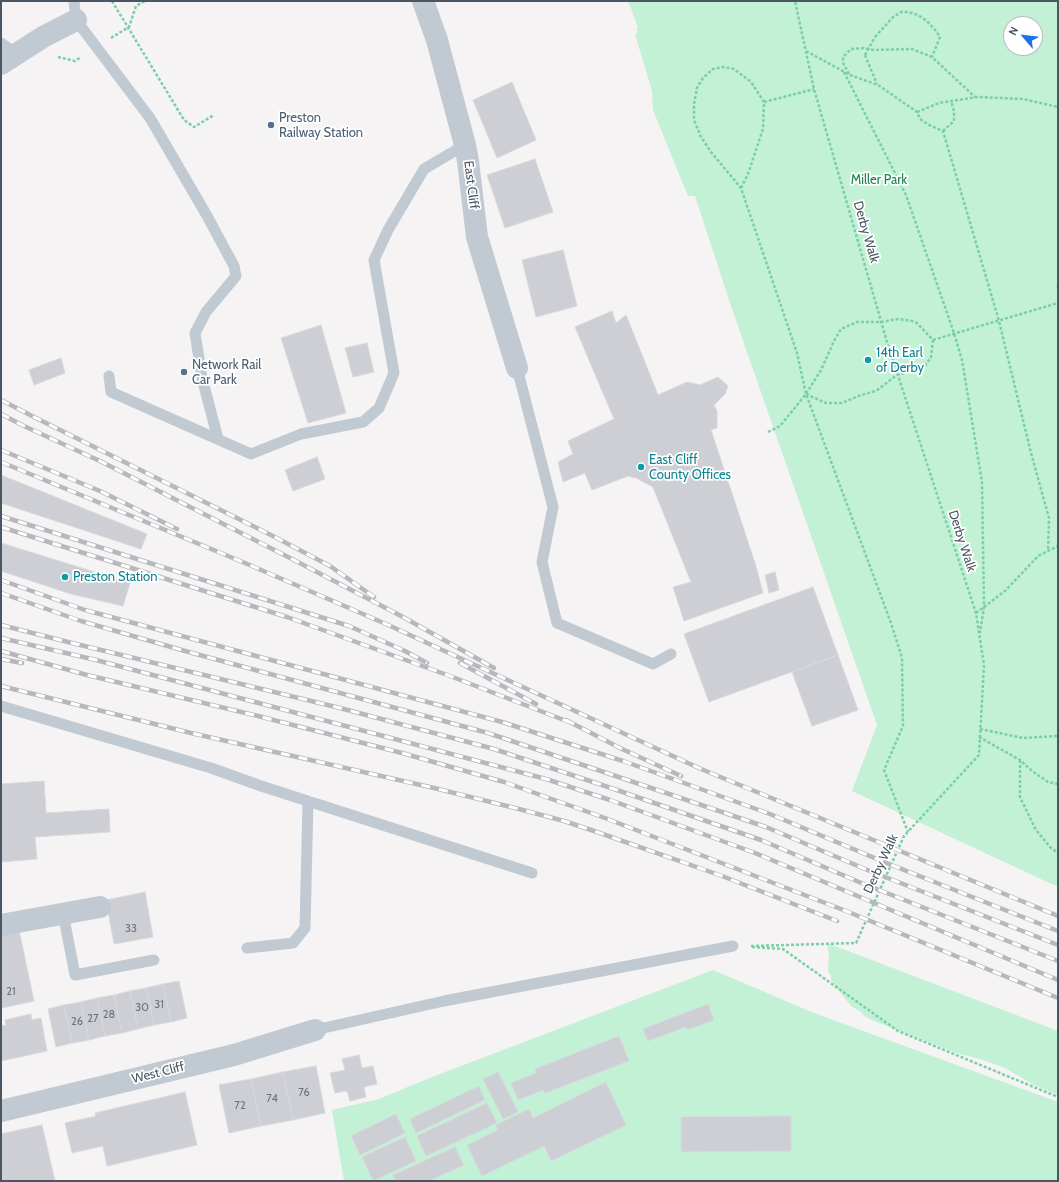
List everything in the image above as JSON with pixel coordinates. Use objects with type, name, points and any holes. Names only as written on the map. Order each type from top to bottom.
[{"type":"street","name":"East Cliff","points":[[423,1],[437,40],[465,145],[477,237],[517,368]]},
{"type":"street","points":[[6,54],[43,36],[75,10]]},
{"type":"street","points":[[1,925],[100,907]]},
{"type":"street","name":"West Cliff","points":[[1,1111],[234,1055],[314,1030]]},
{"type":"lane","points":[[75,10],[150,118],[206,214],[234,266],[236,276],[206,312],[195,333],[202,378],[218,439]]},
{"type":"lane","points":[[109,376],[111,392],[251,454],[301,434],[362,422],[379,408],[394,373],[374,260],[388,230],[424,168],[465,145]]},
{"type":"lane","points":[[517,368],[553,507],[542,562],[557,623],[653,664],[671,654]]},
{"type":"lane","points":[[1,706],[211,768],[308,801],[532,873]]},
{"type":"lane","points":[[247,948],[293,943],[305,928],[308,801]]},
{"type":"lane","points":[[63,913],[75,975],[154,960]]},
{"type":"lane","points":[[314,1030],[444,1001],[733,946]]},
{"type":"path","points":[[112,1],[184,120],[194,127],[214,115]]},
{"type":"path","points":[[129,28],[136,6],[145,1]]},
{"type":"path","name":"Derby Walk","points":[[733,946],[856,943],[904,836],[979,755],[984,666],[976,613],[897,375],[881,322],[814,89],[795,1]]},
{"type":"path","points":[[878,85],[865,55],[875,37],[892,18],[901,12],[908,12],[918,15],[927,21],[936,31],[940,37],[932,57]]},
{"type":"path","points":[[850,75],[843,63],[843,57],[851,49],[912,49],[932,57],[975,97]]},
{"type":"path","points":[[806,51],[850,75],[878,85],[917,112],[920,118],[929,125],[943,131]]},
{"type":"path","points":[[741,188],[748,174],[763,128],[764,102],[751,82],[734,69],[723,67],[714,69],[703,78],[697,88],[694,104],[694,120],[701,137],[711,152],[741,188],[797,353],[806,394],[902,658],[903,726],[884,770],[908,832]]},
{"type":"path","points":[[844,72],[906,195],[962,360],[982,482],[984,607],[979,636]]},
{"type":"path","points":[[764,102],[814,89]]},
{"type":"path","points":[[917,112],[939,103],[975,97],[1023,99],[1058,108]]},
{"type":"path","points":[[943,131],[954,121],[954,111],[950,101]]},
{"type":"path","points":[[943,131],[1000,321],[1031,453],[1049,518],[1048,551]]},
{"type":"path","points":[[933,340],[1058,303]]},
{"type":"path","points":[[768,432],[780,426],[806,394],[821,370],[834,341],[842,329],[857,322],[881,322],[898,319],[917,323],[933,340],[931,357],[925,366],[917,370],[897,375],[876,391],[861,395],[842,403],[826,403],[806,394]]},
{"type":"path","points":[[976,613],[1005,591],[1038,556],[1058,546]]},
{"type":"path","points":[[980,729],[1023,738],[1058,736]]},
{"type":"path","points":[[980,737],[1020,760],[1032,771],[1048,782],[1058,784]]},
{"type":"path","points":[[1020,760],[1020,797],[1036,830],[1050,847],[1058,853]]},
{"type":"path","points":[[733,946],[783,949],[898,1031],[1058,1097]]},
{"type":"green space","name":"Miller Park","points":[[628,1],[1058,1],[1058,887],[852,791],[877,725],[732,309],[695,196],[688,196],[653,110],[652,91],[635,34],[638,32],[636,28],[638,27]]},
{"type":"green space","points":[[827,943],[1058,1031],[1058,1095],[1034,1085],[1005,1068],[983,1060],[956,1053],[864,1016],[861,1012],[851,1006],[831,980],[831,976],[828,971],[829,954]]},
{"type":"green space","points":[[713,970],[814,1013],[1058,1102],[1058,1181],[344,1181],[332,1110],[379,1099],[427,1079]]},
{"type":"building","points":[[512,82],[536,140],[497,158],[473,100]]},
{"type":"building","points":[[535,159],[553,212],[505,228],[487,175]]},
{"type":"building","points":[[563,250],[577,306],[536,317],[522,260]]},
{"type":"building","name":"East Cliff County Offices","points":[[612,311],[616,323],[626,315],[658,395],[687,382],[700,385],[718,377],[728,386],[725,394],[714,405],[717,411],[717,428],[711,430],[755,563],[763,593],[684,621],[673,587],[691,582],[653,487],[636,478],[628,476],[592,490],[585,473],[563,482],[558,462],[573,454],[568,441],[614,419],[575,327]]},
{"type":"building","points":[[321,325],[346,413],[308,423],[281,338]]},
{"type":"building","points":[[367,343],[374,372],[353,377],[345,348]]},
{"type":"building","points":[[61,358],[65,373],[34,385],[29,370]]},
{"type":"building","points":[[317,457],[325,479],[293,491],[285,470]]},
{"type":"building","name":"Preston Station","points":[[1,475],[147,534],[141,549],[1,503]]},
{"type":"building","name":"Preston Station","points":[[1,543],[130,583],[123,606],[71,594],[1,571]]},
{"type":"building","points":[[775,572],[779,590],[769,593],[765,575]]},
{"type":"building","points":[[813,587],[838,655],[709,702],[684,634]]},
{"type":"building","points":[[838,655],[858,710],[812,726],[792,672]]},
{"type":"building","points":[[44,781],[46,813],[109,809],[110,832],[35,837],[37,859],[1,862],[1,784]]},
{"type":"building","points":[[145,892],[153,937],[114,944],[106,900]]},
{"type":"building","points":[[19,930],[34,1001],[2,1008],[1,933]]},
{"type":"building","points":[[179,981],[187,1018],[171,1022],[163,984]]},
{"type":"building","points":[[163,984],[171,1022],[154,1025],[146,988]]},
{"type":"building","points":[[146,988],[154,1025],[138,1029],[130,991]]},
{"type":"building","points":[[130,991],[138,1029],[122,1033],[114,995]]},
{"type":"building","points":[[114,995],[122,1033],[105,1036],[97,998]]},
{"type":"building","points":[[97,998],[105,1036],[89,1040],[81,1002]]},
{"type":"building","points":[[81,1002],[89,1040],[72,1043],[64,1005]]},
{"type":"building","points":[[708,1004],[714,1020],[687,1030],[686,1027],[648,1041],[643,1029]]},
{"type":"building","points":[[64,1005],[72,1043],[56,1047],[48,1009]]},
{"type":"building","points":[[31,1014],[32,1020],[41,1018],[47,1051],[1,1061],[1,1026],[6,1025],[5,1020]]},
{"type":"building","points":[[619,1036],[629,1061],[545,1093],[543,1090],[518,1100],[511,1083],[536,1073],[535,1069]]},
{"type":"building","points":[[359,1055],[362,1068],[373,1066],[377,1084],[364,1087],[366,1097],[350,1101],[347,1091],[335,1093],[330,1073],[345,1070],[342,1059]]},
{"type":"building","points":[[316,1066],[325,1113],[293,1120],[283,1072]]},
{"type":"building","points":[[283,1072],[293,1120],[261,1126],[251,1079]]},
{"type":"building","points":[[498,1072],[518,1112],[503,1119],[483,1079]]},
{"type":"building","points":[[251,1079],[261,1126],[229,1133],[219,1085]]},
{"type":"building","points":[[606,1082],[626,1125],[551,1161],[544,1146],[482,1176],[467,1145],[498,1130],[496,1125],[529,1109],[533,1118]]},
{"type":"building","points":[[479,1086],[485,1100],[416,1133],[410,1119]]},
{"type":"building","points":[[185,1092],[197,1145],[107,1166],[103,1146],[72,1153],[65,1123],[96,1116],[95,1113]]},
{"type":"building","points":[[487,1103],[497,1123],[426,1156],[417,1136]]},
{"type":"building","points":[[396,1114],[405,1133],[360,1155],[351,1136]]},
{"type":"building","points":[[791,1116],[791,1151],[681,1152],[681,1117]]},
{"type":"building","points":[[42,1125],[55,1181],[2,1181],[1,1134]]},
{"type":"building","points":[[405,1137],[416,1161],[373,1181],[362,1157]]},
{"type":"building","points":[[455,1147],[464,1165],[429,1181],[395,1181],[393,1175]]},
{"type":"railway","points":[[1,400],[330,566],[374,597]]},
{"type":"railway","points":[[1,414],[102,462],[292,559],[403,617],[494,668]]},
{"type":"railway","points":[[1,450],[100,491],[177,529]]},
{"type":"railway","points":[[1,462],[245,563],[386,624],[701,769],[1058,916]]},
{"type":"railway","points":[[1,516],[349,626],[405,651],[427,663]]},
{"type":"railway","points":[[1,527],[287,617],[450,676],[569,722]]},
{"type":"railway","points":[[1,580],[85,610],[502,722],[623,761],[770,814],[884,862],[1058,931]]},
{"type":"railway","points":[[1,593],[81,621],[185,651],[488,733],[766,827],[865,869],[1058,945]]},
{"type":"railway","points":[[1,625],[340,708],[494,749],[761,840],[859,882],[1058,961]]},
{"type":"railway","points":[[1,638],[96,660],[546,779],[610,800],[755,853],[1058,980]]},
{"type":"railway","points":[[1,651],[87,675],[258,716],[402,753],[504,782],[605,818],[846,911],[1058,998]]},
{"type":"railway","points":[[1,659],[22,663]]},
{"type":"railway","points":[[460,663],[536,704]]},
{"type":"railway","points":[[1,686],[191,733],[434,788],[564,821],[722,876],[837,921]]},
{"type":"railway","points":[[566,720],[622,749],[681,776]]},
{"type":"place","name":"Preston Railway Station","points":[[271,125]]},
{"type":"place","name":"14th Earl of Derby","points":[[868,360]]},
{"type":"place","name":"Network Rail Car Park","points":[[184,372]]},
{"type":"place","name":"East Cliff County Offices","points":[[641,467]]},
{"type":"place","name":"Preston Station","points":[[65,577]]}]
